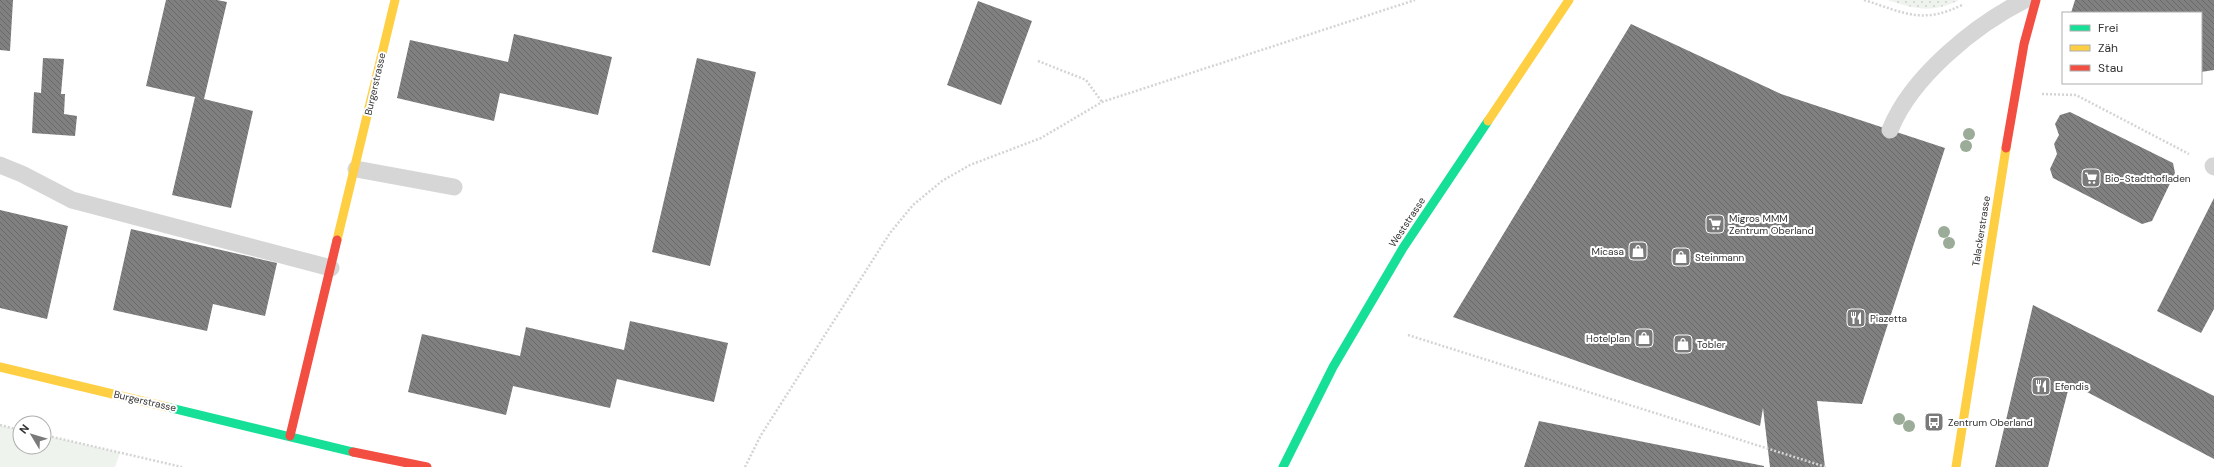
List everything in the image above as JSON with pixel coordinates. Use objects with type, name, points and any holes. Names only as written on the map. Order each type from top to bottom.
[{"type":"main road","name":"Burgerstrasse","points":[[290,436],[356,169],[395,0]]},
{"type":"main road","name":"Weststrasse","points":[[1283,467],[1333,367],[1387,274],[1452,173],[1569,0]]},
{"type":"main road","name":"Talackerstrasse","points":[[1956,467],[2014,94],[2024,44],[2036,0]]},
{"type":"main road","name":"Burgerstrasse","points":[[0,367],[427,467]]},
{"type":"lane","points":[[1890,130],[1897,114],[1924,76],[1961,44],[2010,8],[2025,0]]},
{"type":"lane","points":[[0,165],[22,174],[72,200],[331,268]]},
{"type":"lane","points":[[356,169],[454,187]]},
{"type":"path","points":[[744,467],[762,435],[890,233],[913,205],[942,181],[970,165],[1041,138],[1102,102],[1415,0]]},
{"type":"path","points":[[1864,0],[1916,16],[1941,14],[1968,2]]},
{"type":"path","points":[[1038,61],[1086,80],[1102,102]]},
{"type":"path","points":[[2014,94],[2076,95],[2213,167]]},
{"type":"path","points":[[1408,335],[1826,467]]},
{"type":"path","points":[[0,425],[12,428]]},
{"type":"path","points":[[52,437],[182,467]]},
{"type":"shaded area","points":[[1887,0],[1959,0],[1932,9],[1923,9]]},
{"type":"shaded area","points":[[0,425],[12,428],[12,455],[52,455],[52,437],[120,453],[115,467],[0,467]]},
{"type":"building","points":[[0,0],[13,0],[10,51],[0,50]]},
{"type":"building","points":[[166,0],[217,0],[227,2],[204,99],[253,111],[231,208],[172,195],[195,97],[146,86]]},
{"type":"building","points":[[2075,0],[2214,0],[2214,70],[2202,72],[2202,12],[2071,12]]},
{"type":"building","points":[[978,1],[1032,21],[1001,105],[947,85]]},
{"type":"building","name":"Migros MMM Zentrum Oberland","points":[[1631,24],[1781,94],[1945,148],[1862,404],[1817,401],[1825,467],[1770,467],[1763,408],[1760,426],[1453,317]]},
{"type":"building","points":[[514,34],[612,57],[598,115],[500,93],[494,121],[397,98],[410,40],[508,62]]},
{"type":"building","points":[[43,58],[64,59],[61,94],[65,94],[64,114],[77,116],[75,136],[32,133],[34,92],[41,93]]},
{"type":"building","points":[[697,58],[756,72],[710,266],[652,252]]},
{"type":"building","points":[[2070,112],[2173,163],[2175,173],[2152,221],[2142,224],[2053,178],[2050,169],[2057,154],[2054,144],[2059,135],[2055,124],[2060,115]]},
{"type":"building","points":[[2214,198],[2214,309],[2201,333],[2157,311]]},
{"type":"building","points":[[0,210],[68,226],[47,319],[0,308]]},
{"type":"building","points":[[131,229],[277,263],[265,316],[213,304],[207,331],[113,310]]},
{"type":"building","points":[[2033,305],[2214,396],[2214,459],[2070,383],[2048,467],[1995,467]]},
{"type":"building","points":[[630,321],[728,343],[714,402],[617,379],[610,408],[513,386],[506,415],[408,392],[422,334],[520,356],[526,327],[624,350]]},
{"type":"building","points":[[1539,421],[1764,466],[1764,467],[1524,467]]},
{"type":"traffic: fast","points":[[1283,467],[1333,367],[1403,248],[1488,121]]},
{"type":"traffic: fast","points":[[167,407],[353,452]]},
{"type":"traffic: slow","points":[[337,240],[395,0]]},
{"type":"traffic: slow","points":[[1488,121],[1569,0]]},
{"type":"traffic: slow","points":[[1956,467],[2006,148]]},
{"type":"traffic: slow","points":[[0,367],[167,407]]},
{"type":"traffic: jam","points":[[2006,148],[2024,44],[2036,0]]},
{"type":"traffic: jam","points":[[290,436],[337,240]]},
{"type":"traffic: jam","points":[[353,452],[427,467]]},
{"type":"place","name":"Bio-Stadthofladen","points":[[2091,178]]},
{"type":"place","name":"Migros MMM Zentrum Oberland","points":[[1715,224]]},
{"type":"place","name":"Micasa","points":[[1638,251]]},
{"type":"place","name":"Steinmann","points":[[1681,257]]},
{"type":"place","name":"Piazetta","points":[[1856,318]]},
{"type":"place","name":"Hotelplan","points":[[1644,338]]},
{"type":"place","name":"Tobler","points":[[1683,344]]},
{"type":"place","name":"Efendis","points":[[2041,386]]},
{"type":"place","name":"Zentrum Oberland","points":[[1934,422]]}]
